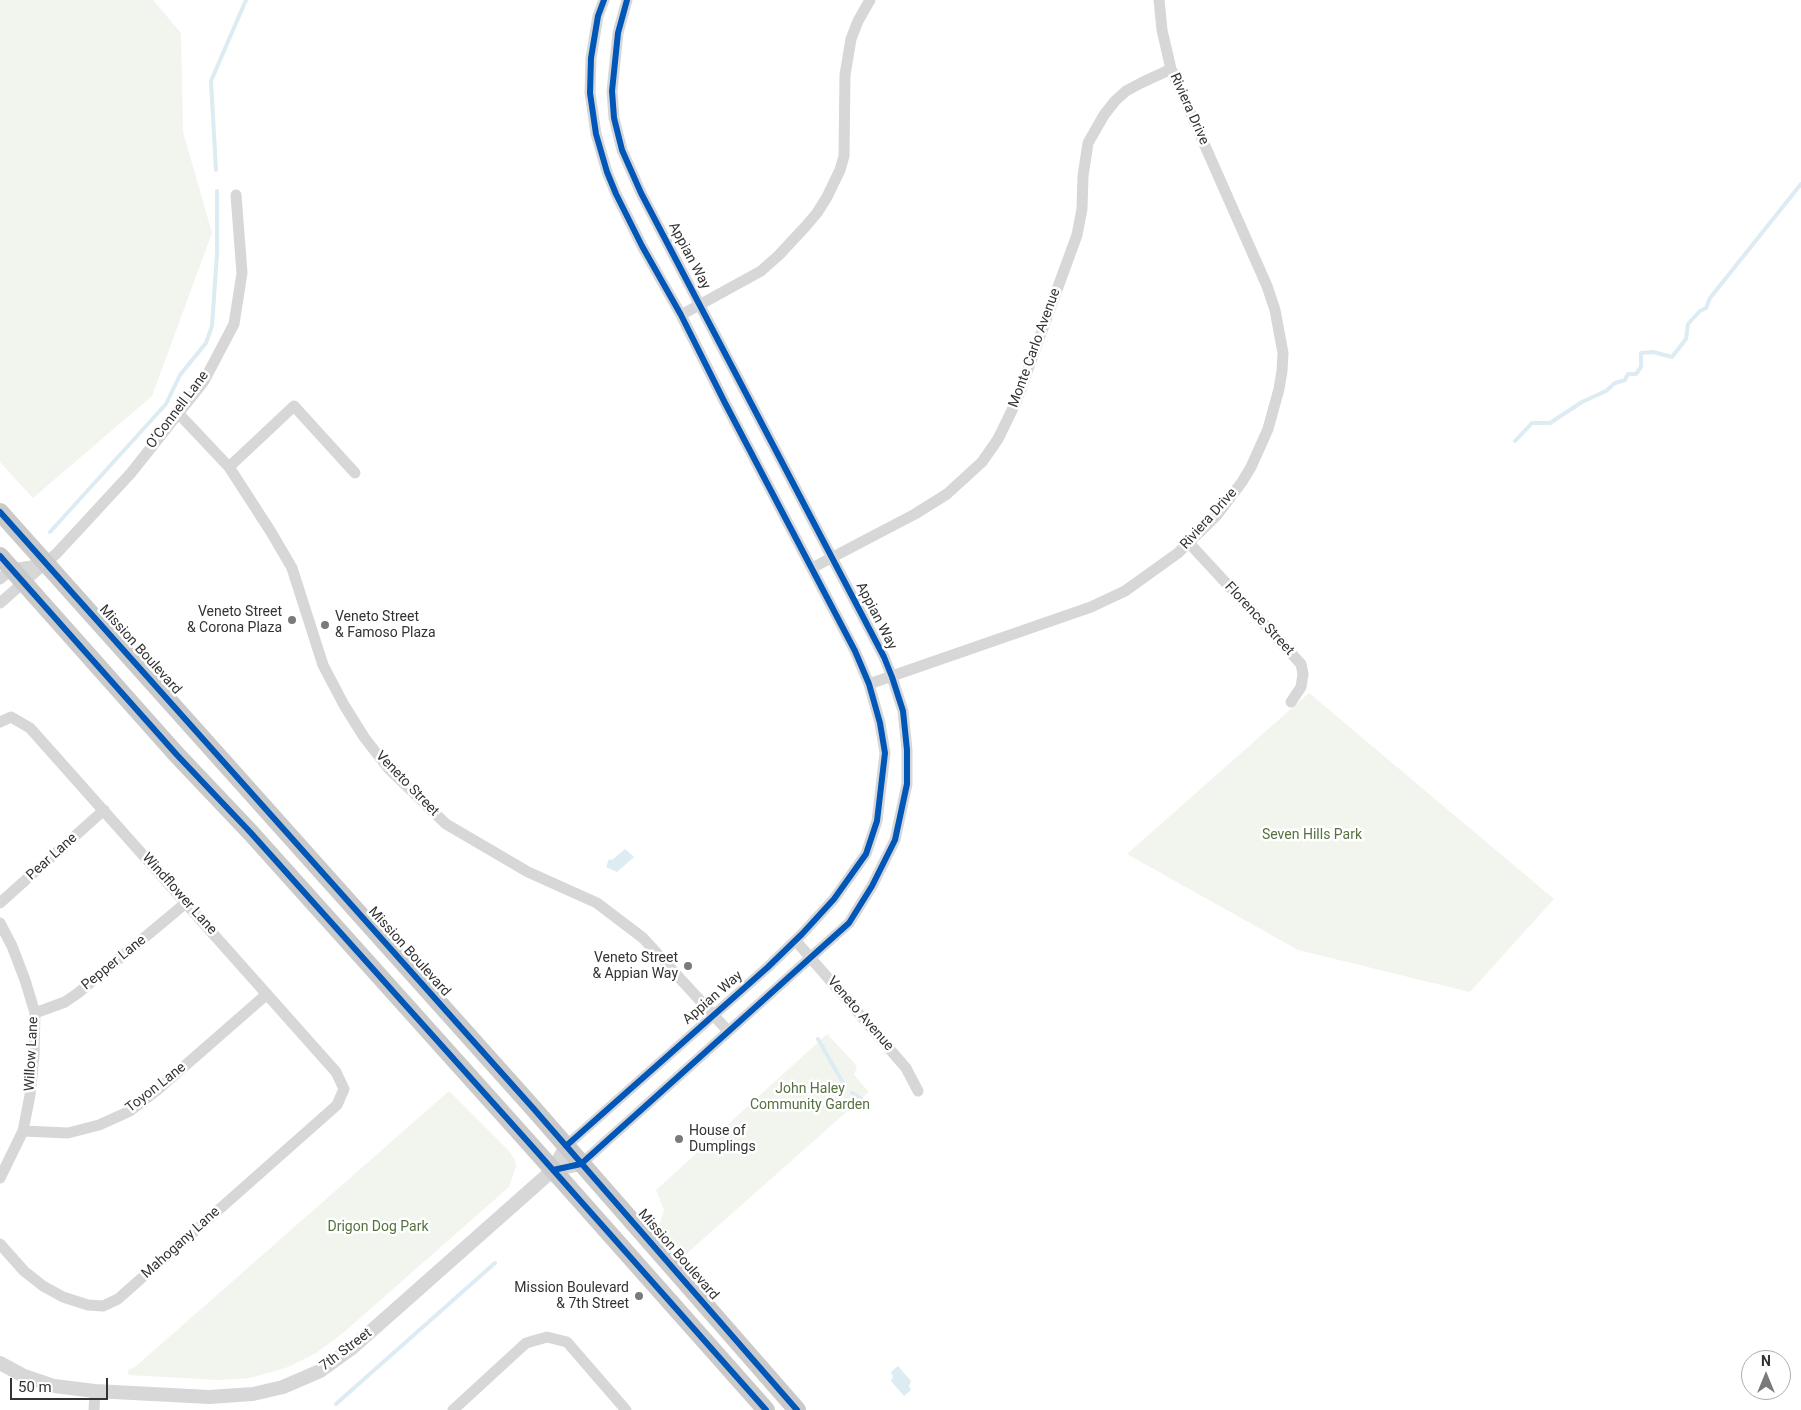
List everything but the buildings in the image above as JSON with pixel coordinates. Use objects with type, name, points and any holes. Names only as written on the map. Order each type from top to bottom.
[{"type":"main road","name":"Mission Boulevard","points":[[0,512],[566,1146],[797,1410]]},
{"type":"main road","points":[[4,568],[24,583],[552,1170],[751,1402],[766,1410]]},
{"type":"street","name":"Appian Way","points":[[566,1146],[768,967],[796,941],[834,899],[866,854],[878,822],[885,753],[880,723],[869,684],[855,651],[681,316],[642,246],[607,172],[596,134],[590,92],[591,58],[598,16],[604,0]]},
{"type":"street","name":"Appian Way","points":[[581,1164],[850,923],[872,886],[895,840],[906,784],[903,711],[892,677],[833,558],[641,193],[622,150],[614,118],[612,91],[618,33],[627,0]]},
{"type":"street","points":[[681,316],[749,279],[779,255],[817,213],[827,197],[840,170],[844,156],[844,75],[851,39],[858,21],[870,0]]},
{"type":"street","name":"Riviera Drive","points":[[869,684],[1106,601],[1142,580],[1178,553],[1217,514],[1251,467],[1271,422],[1279,389],[1283,353],[1275,310],[1267,286],[1171,69],[1162,30],[1159,0]]},
{"type":"street","name":"Monte Carlo Avenue","points":[[812,568],[915,514],[947,494],[982,462],[998,439],[1016,402],[1077,235],[1082,209],[1083,176],[1088,144],[1104,115],[1126,91],[1171,69]]},
{"type":"street","name":"O’Connell Lane","points":[[0,603],[46,563],[131,473],[204,381],[234,324],[242,273],[236,195]]},
{"type":"street","points":[[228,467],[294,406],[355,473]]},
{"type":"street","name":"Veneto Street","points":[[179,414],[228,467],[250,498],[292,568],[323,664],[344,705],[364,737],[388,768],[446,824],[528,872],[597,903],[620,920],[642,938],[728,1031]]},
{"type":"street","name":"Florence Street","points":[[1189,543],[1301,664],[1303,674],[1301,687],[1291,702]]},
{"type":"street","points":[[4,568],[46,563]]},
{"type":"street","name":"Windflower Lane","points":[[0,722],[11,717],[30,728],[187,902],[336,1072],[344,1089]]},
{"type":"street","name":"Pear Lane","points":[[0,903],[104,810]]},
{"type":"street","name":"Pepper Lane","points":[[35,1013],[64,1002],[78,993],[187,902]]},
{"type":"street","name":"Willow Lane","points":[[0,923],[12,946],[35,1013],[34,1056],[30,1095],[23,1132]]},
{"type":"street","name":"Veneto Avenue","points":[[796,941],[906,1068],[918,1091]]},
{"type":"street","name":"Toyon Lane","points":[[23,1132],[68,1133],[99,1125],[130,1111],[156,1091],[267,994]]},
{"type":"street","name":"Mahogany Lane","points":[[0,1244],[24,1271],[43,1286],[63,1297],[88,1306],[103,1306],[118,1299],[337,1105],[344,1089]]},
{"type":"street","points":[[0,1178],[23,1132]]},
{"type":"street","name":"7th Street","points":[[0,1363],[22,1375],[54,1386],[95,1390],[230,1397],[283,1387],[320,1371],[352,1348],[552,1170],[566,1146]]},
{"type":"street","name":"7th Street","points":[[552,1170],[581,1164]]},
{"type":"street","points":[[453,1410],[526,1343],[547,1337],[567,1342],[626,1410]]},
{"type":"street","points":[[94,1410],[95,1390]]},
{"type":"green space","points":[[0,0],[153,0],[181,33],[183,132],[212,233],[152,396],[33,498],[0,462]]},
{"type":"green space","name":"Seven Hills Park","points":[[1309,693],[1554,899],[1470,992],[1298,950],[1127,854]]},
{"type":"green space","name":"John Haley Community Garden","points":[[827,1034],[857,1066],[854,1075],[869,1092],[684,1256],[658,1228],[664,1210],[656,1190]]},
{"type":"green space","name":"Drigon Dog Park","points":[[449,1091],[510,1152],[515,1160],[516,1166],[509,1187],[343,1333],[316,1353],[288,1367],[250,1378],[218,1380],[128,1375],[128,1370],[135,1367]]},
{"type":"shaded area","points":[[625,849],[634,857],[617,872],[606,867],[609,859],[612,860]]},
{"type":"shaded area","points":[[898,1366],[911,1381],[909,1386],[911,1390],[904,1396],[891,1381],[893,1377],[891,1372]]},
{"type":"waterway","points":[[216,170],[211,81],[246,0]]},
{"type":"waterway","points":[[1515,441],[1532,423],[1550,423],[1582,402],[1606,391],[1615,383],[1625,380],[1628,374],[1636,374],[1641,367],[1641,353],[1653,352],[1672,357],[1686,339],[1688,324],[1700,311],[1706,308],[1710,298],[1801,184]]},
{"type":"waterway","points":[[50,532],[166,404],[180,375],[206,343],[212,326],[217,254],[217,191]]},
{"type":"waterway","points":[[818,1039],[843,1083]]},
{"type":"waterway","points":[[852,1093],[866,1102]]},
{"type":"waterway","points":[[336,1404],[495,1263]]},
{"type":"cycle path","points":[[566,1146],[768,967],[834,899],[866,854],[877,821],[885,753],[880,723],[869,684],[855,651],[681,315],[642,246],[607,172],[596,134],[590,93],[591,58],[598,16],[604,0]]},
{"type":"cycle path","points":[[553,1170],[581,1164],[849,923],[872,886],[895,840],[907,784],[907,750],[903,711],[884,657],[641,193],[622,150],[614,118],[612,91],[618,33],[627,0]]},
{"type":"cycle path","points":[[0,512],[533,1108],[797,1410]]},
{"type":"cycle path","points":[[0,556],[177,755],[251,833],[530,1144],[766,1410]]},
{"type":"place","name":"Veneto Street & Corona Plaza","points":[[292,620]]},
{"type":"place","name":"Veneto Street & Famoso Plaza","points":[[325,625]]},
{"type":"place","name":"Veneto Street & Appian Way","points":[[688,966]]},
{"type":"place","name":"House of Dumplings","points":[[679,1139]]},
{"type":"place","name":"Mission Boulevard & 7th Street","points":[[639,1296]]}]
